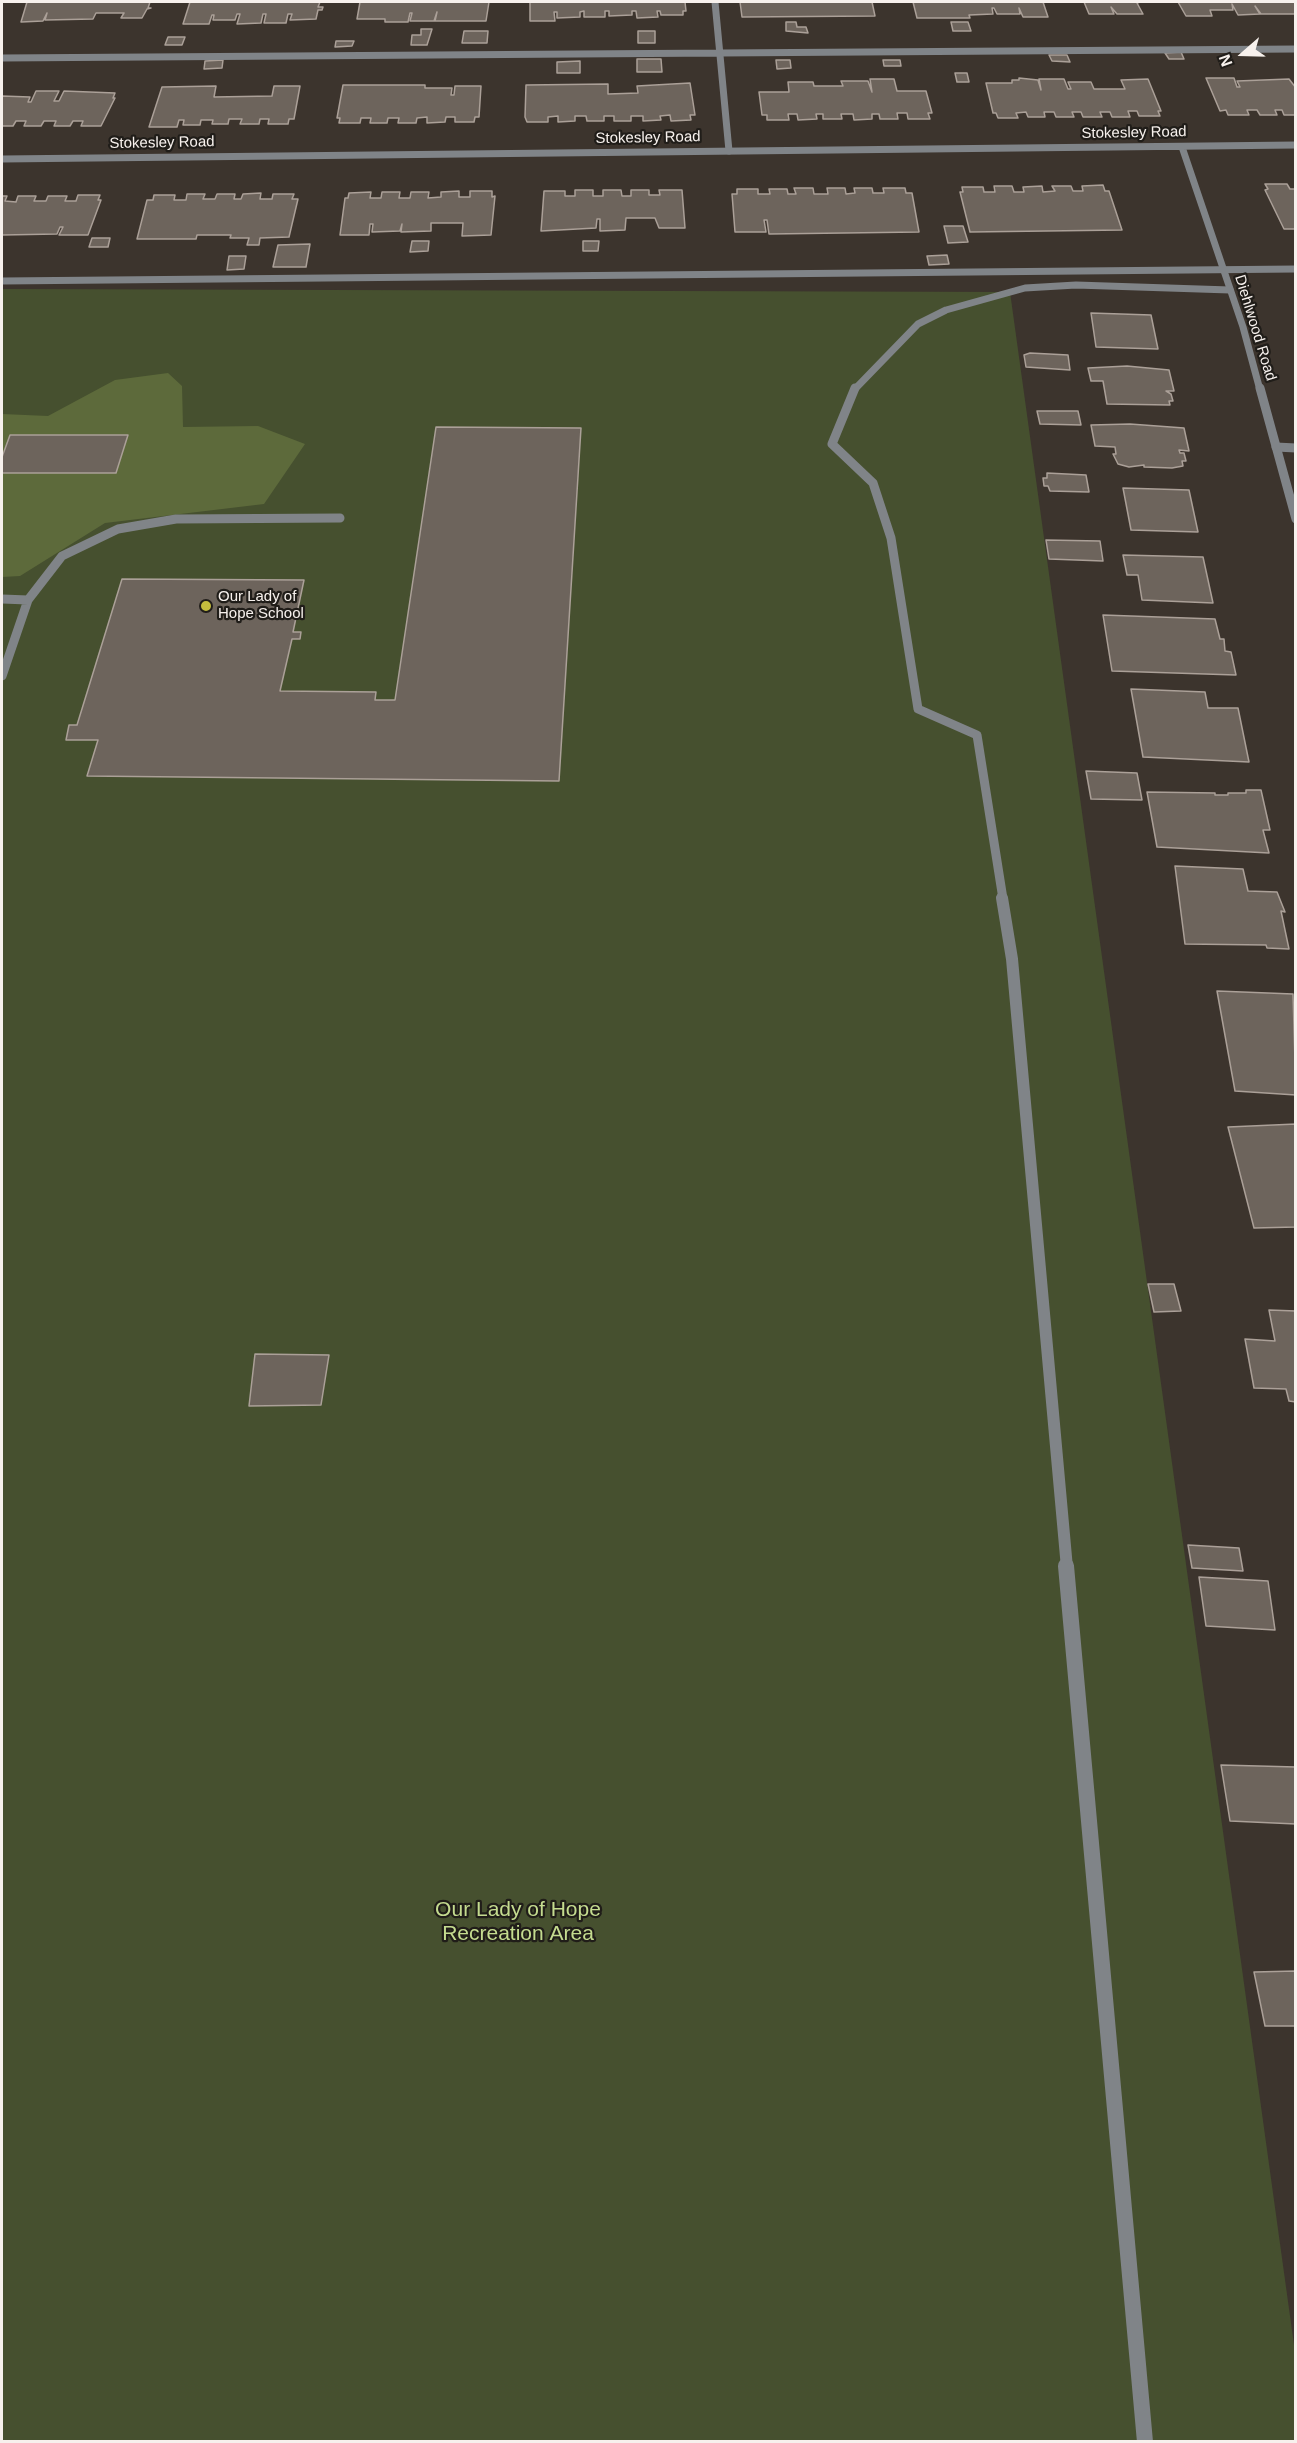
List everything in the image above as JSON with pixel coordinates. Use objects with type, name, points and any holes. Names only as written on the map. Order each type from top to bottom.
[{"type":"street","points":[[715,2],[729,151]]},
{"type":"street","points":[[2,58],[1296,49]]},
{"type":"street","name":"Stokesley Road","points":[[2,159],[1296,145]]},
{"type":"street","name":"Diehlwood Road","points":[[1182,147],[1230,290],[1296,519]]},
{"type":"street","points":[[2,280],[1296,268]]},
{"type":"street","points":[[1145,2442],[1012,959],[976,735],[918,710],[891,538],[873,483],[832,444],[855,388],[918,324],[946,310],[1025,288],[1076,285],[1230,290]]},
{"type":"street","points":[[1276,447],[1296,448]]},
{"type":"street","points":[[2,676],[28,600],[62,556],[118,529],[176,519],[340,518]]},
{"type":"street","points":[[2,599],[28,600]]},
{"type":"green space","name":"Our Lady of Hope Recreation Area","points":[[2,289],[1010,292],[1295,2352],[1295,2441],[2,2442]]},
{"type":"green space","points":[[168,373],[182,386],[183,427],[258,426],[305,444],[264,504],[105,523],[20,576],[2,577],[2,414],[48,416],[115,380]]},
{"type":"building","points":[[27,2],[150,2],[148,8],[151,8],[147,9],[142,18],[121,18],[124,13],[96,13],[93,19],[45,20],[47,13],[43,21],[21,22]]},
{"type":"building","points":[[190,2],[320,2],[318,7],[323,7],[322,10],[318,10],[316,19],[290,20],[292,14],[288,14],[286,23],[264,23],[266,14],[263,14],[261,23],[237,24],[240,14],[237,14],[235,20],[213,20],[214,15],[212,15],[209,24],[183,24]]},
{"type":"building","points":[[360,2],[489,2],[486,21],[435,21],[437,12],[434,21],[410,21],[412,13],[410,13],[408,22],[385,22],[385,19],[357,19]]},
{"type":"building","points":[[530,2],[685,2],[686,11],[683,11],[683,15],[661,15],[660,11],[657,11],[658,17],[637,18],[636,11],[632,11],[632,15],[609,16],[609,11],[605,11],[605,17],[584,17],[584,11],[580,12],[580,17],[557,18],[557,12],[554,12],[555,21],[530,21]]},
{"type":"building","points":[[740,2],[872,2],[875,16],[742,17]]},
{"type":"building","points":[[913,2],[1043,2],[1048,17],[1023,17],[1019,8],[1020,14],[997,14],[992,8],[993,14],[969,15],[970,18],[917,18]]},
{"type":"building","points":[[1084,2],[1140,2],[1137,3],[1143,14],[1117,14],[1111,7],[1114,14],[1089,14]]},
{"type":"building","points":[[1178,2],[1296,2],[1296,14],[1261,14],[1255,6],[1260,14],[1238,15],[1232,4],[1233,10],[1210,10],[1212,16],[1186,16]]},
{"type":"building","points":[[786,22],[796,22],[797,27],[806,27],[808,33],[786,31]]},
{"type":"building","points":[[951,22],[968,22],[971,31],[953,31]]},
{"type":"building","points":[[421,29],[432,29],[427,45],[411,45],[412,35],[421,35]]},
{"type":"building","points":[[464,31],[488,31],[487,43],[462,43]]},
{"type":"building","points":[[638,31],[655,31],[655,43],[638,43]]},
{"type":"building","points":[[168,37],[185,37],[182,45],[165,45]]},
{"type":"building","points":[[336,41],[354,41],[352,46],[335,47]]},
{"type":"building","points":[[1181,52],[1184,59],[1169,59],[1165,53]]},
{"type":"building","points":[[1049,55],[1067,55],[1070,62],[1052,61]]},
{"type":"building","points":[[637,59],[661,59],[662,72],[637,72]]},
{"type":"building","points":[[223,60],[222,68],[204,69],[205,61]]},
{"type":"building","points":[[776,60],[790,60],[791,68],[777,69]]},
{"type":"building","points":[[883,60],[900,60],[901,66],[884,66]]},
{"type":"building","points":[[580,61],[580,73],[557,73],[557,62]]},
{"type":"building","points":[[955,73],[967,73],[969,82],[957,82]]},
{"type":"building","points":[[1019,78],[1038,80],[1041,90],[1039,79],[1064,79],[1068,89],[1071,89],[1068,82],[1091,82],[1094,89],[1125,89],[1121,80],[1148,79],[1161,111],[1158,111],[1160,116],[1139,116],[1137,111],[1128,111],[1130,117],[1112,117],[1110,112],[1100,112],[1102,117],[1083,117],[1081,112],[1072,112],[1074,117],[1056,117],[1054,112],[1044,112],[1045,117],[1028,117],[1026,112],[1016,113],[1018,118],[998,118],[996,113],[993,113],[986,83],[1012,83],[1012,80],[1019,80]]},
{"type":"building","points":[[1206,78],[1234,78],[1237,87],[1240,87],[1237,81],[1289,79],[1296,88],[1296,115],[1284,115],[1282,110],[1275,110],[1277,115],[1260,115],[1257,110],[1247,110],[1249,115],[1228,115],[1226,110],[1220,111]]},
{"type":"building","points":[[870,79],[894,79],[897,91],[926,91],[932,113],[928,113],[930,119],[908,119],[907,113],[897,113],[898,119],[880,119],[879,114],[872,114],[872,119],[854,120],[853,114],[841,114],[842,119],[823,119],[823,114],[816,114],[817,119],[798,120],[797,114],[788,114],[789,120],[767,120],[767,115],[762,115],[759,92],[789,92],[788,82],[813,82],[814,86],[843,86],[841,81],[868,81],[872,92]]},
{"type":"building","points":[[690,83],[695,115],[690,115],[691,120],[671,121],[670,115],[660,116],[661,120],[643,121],[643,116],[631,116],[631,121],[614,121],[614,116],[604,116],[604,121],[587,121],[586,116],[575,116],[575,121],[558,122],[558,116],[548,117],[548,122],[527,122],[525,117],[526,85],[608,84],[608,94],[638,93],[637,86]]},
{"type":"building","points":[[343,85],[425,85],[425,88],[452,88],[451,95],[454,95],[455,86],[481,86],[479,117],[475,117],[474,122],[455,122],[455,117],[446,117],[445,122],[427,123],[427,117],[417,118],[416,123],[398,123],[399,118],[388,118],[387,123],[370,123],[371,118],[361,118],[360,123],[339,123],[340,118],[337,118]]},
{"type":"building","points":[[216,86],[214,97],[272,96],[274,86],[300,86],[294,119],[289,119],[288,124],[268,124],[269,119],[260,119],[259,124],[240,124],[242,119],[229,119],[228,124],[212,124],[213,120],[201,120],[200,125],[183,125],[184,120],[179,120],[177,127],[149,127],[162,87]]},
{"type":"building","points":[[36,91],[59,91],[54,101],[59,101],[64,91],[115,93],[113,98],[115,98],[101,126],[81,126],[83,121],[73,121],[70,126],[54,126],[56,121],[44,121],[41,126],[24,126],[26,121],[16,121],[13,126],[2,126],[2,96],[30,97],[28,102],[31,102]]},
{"type":"building","points":[[1265,184],[1287,184],[1290,189],[1296,189],[1296,229],[1284,229],[1265,190],[1268,189]]},
{"type":"building","points":[[1103,185],[1105,191],[1109,191],[1122,230],[970,232],[960,192],[963,192],[962,187],[983,187],[984,192],[995,192],[994,186],[1012,186],[1014,192],[1024,192],[1023,187],[1042,186],[1043,192],[1055,191],[1052,186],[1071,186],[1073,191],[1083,191],[1082,186]]},
{"type":"building","points":[[794,188],[813,188],[814,194],[828,194],[827,188],[845,188],[846,194],[855,193],[854,188],[872,188],[873,193],[884,193],[883,188],[905,188],[906,193],[912,193],[919,232],[769,234],[767,220],[764,220],[766,232],[735,232],[732,194],[737,194],[737,189],[758,189],[758,194],[770,194],[769,189],[787,189],[788,194],[796,194]]},
{"type":"building","points":[[575,190],[593,190],[593,196],[603,196],[603,190],[621,190],[622,196],[631,196],[631,190],[649,190],[649,195],[660,195],[659,190],[682,190],[685,228],[659,228],[655,218],[626,218],[625,230],[600,231],[600,219],[597,219],[596,228],[541,231],[544,191],[565,191],[565,196],[575,196]]},
{"type":"building","points":[[459,191],[459,197],[470,197],[470,191],[492,191],[492,197],[495,196],[491,235],[462,236],[463,223],[431,223],[431,231],[401,232],[402,224],[400,231],[372,232],[373,224],[370,224],[369,235],[340,235],[345,198],[348,198],[349,193],[371,192],[370,198],[381,198],[382,192],[400,192],[399,198],[410,198],[411,192],[429,192],[428,198],[441,197],[441,192]]},
{"type":"building","points":[[261,193],[260,199],[272,199],[273,194],[294,194],[292,199],[298,199],[289,237],[260,238],[259,245],[247,245],[249,238],[230,238],[231,235],[197,235],[196,239],[137,239],[147,200],[153,200],[154,195],[175,195],[174,200],[186,200],[187,194],[205,194],[203,199],[215,199],[217,194],[235,194],[234,199],[241,199],[243,194]]},
{"type":"building","points":[[78,195],[100,195],[98,200],[101,200],[88,235],[59,235],[63,227],[60,227],[57,234],[2,235],[2,196],[7,196],[5,201],[16,202],[18,196],[36,196],[34,201],[46,201],[48,196],[67,196],[65,201],[76,201]]},
{"type":"building","points":[[944,226],[963,226],[968,242],[948,243]]},
{"type":"building","points":[[92,238],[110,238],[108,247],[89,247]]},
{"type":"building","points":[[412,241],[429,241],[428,251],[410,252]]},
{"type":"building","points":[[583,241],[599,241],[598,251],[583,251]]},
{"type":"building","points":[[310,244],[306,267],[273,267],[278,245]]},
{"type":"building","points":[[947,255],[949,264],[929,265],[927,256]]},
{"type":"building","points":[[229,256],[246,256],[244,269],[227,270]]},
{"type":"building","points":[[1091,313],[1151,315],[1158,349],[1096,347]]},
{"type":"building","points":[[1030,353],[1068,355],[1070,370],[1026,367],[1024,355]]},
{"type":"building","points":[[1127,366],[1169,370],[1174,391],[1166,391],[1171,394],[1173,401],[1169,401],[1170,405],[1107,404],[1103,381],[1091,381],[1088,368]]},
{"type":"building","points":[[1037,411],[1078,411],[1081,425],[1040,424]]},
{"type":"building","points":[[1130,424],[1184,428],[1189,451],[1179,450],[1180,453],[1184,453],[1186,461],[1182,461],[1183,466],[1129,467],[1118,464],[1113,454],[1116,454],[1115,447],[1095,446],[1091,425]]},
{"type":"building","name":"Our Lady of Hope School","points":[[436,427],[581,428],[559,781],[87,776],[98,740],[66,740],[69,725],[77,725],[122,579],[304,580],[293,632],[301,632],[300,639],[292,639],[280,691],[376,692],[375,700],[395,700]]},
{"type":"building","points":[[10,435],[128,435],[116,473],[2,473],[2,457]]},
{"type":"building","points":[[1047,473],[1086,475],[1089,492],[1050,491],[1048,486],[1044,486],[1043,478],[1047,478]]},
{"type":"building","points":[[1123,488],[1189,490],[1198,532],[1131,530]]},
{"type":"building","points":[[1046,540],[1100,541],[1103,561],[1049,559]]},
{"type":"building","points":[[1123,555],[1203,557],[1213,603],[1142,600],[1138,575],[1127,575]]},
{"type":"building","points":[[1103,615],[1215,619],[1220,639],[1224,639],[1225,651],[1231,652],[1236,675],[1112,671]]},
{"type":"building","points":[[1131,689],[1205,692],[1208,708],[1238,708],[1249,762],[1143,757]]},
{"type":"building","points":[[1086,771],[1137,773],[1142,800],[1091,799]]},
{"type":"building","points":[[1246,790],[1261,790],[1270,830],[1263,830],[1269,853],[1157,847],[1147,792],[1228,795],[1228,793],[1246,793]]},
{"type":"building","points":[[1175,866],[1243,869],[1248,891],[1277,892],[1285,912],[1281,911],[1289,949],[1267,948],[1266,945],[1185,944]]},
{"type":"building","points":[[1217,991],[1293,994],[1296,1095],[1235,1091]]},
{"type":"building","points":[[1296,1124],[1296,1227],[1254,1228],[1228,1127]]},
{"type":"building","points":[[1148,1284],[1174,1284],[1181,1311],[1154,1312]]},
{"type":"building","points":[[1269,1310],[1296,1311],[1296,1402],[1289,1401],[1286,1389],[1254,1388],[1245,1339],[1275,1341]]},
{"type":"building","points":[[255,1354],[329,1355],[321,1405],[249,1406]]},
{"type":"building","points":[[1188,1545],[1239,1548],[1243,1571],[1192,1568]]},
{"type":"building","points":[[1199,1577],[1268,1581],[1275,1630],[1206,1626]]},
{"type":"building","points":[[1221,1765],[1296,1767],[1296,1824],[1230,1821]]},
{"type":"building","points":[[1296,1971],[1296,2026],[1265,2026],[1254,1972]]},
{"type":"place","name":"Our Lady of Hope School","points":[[206,606]]}]
